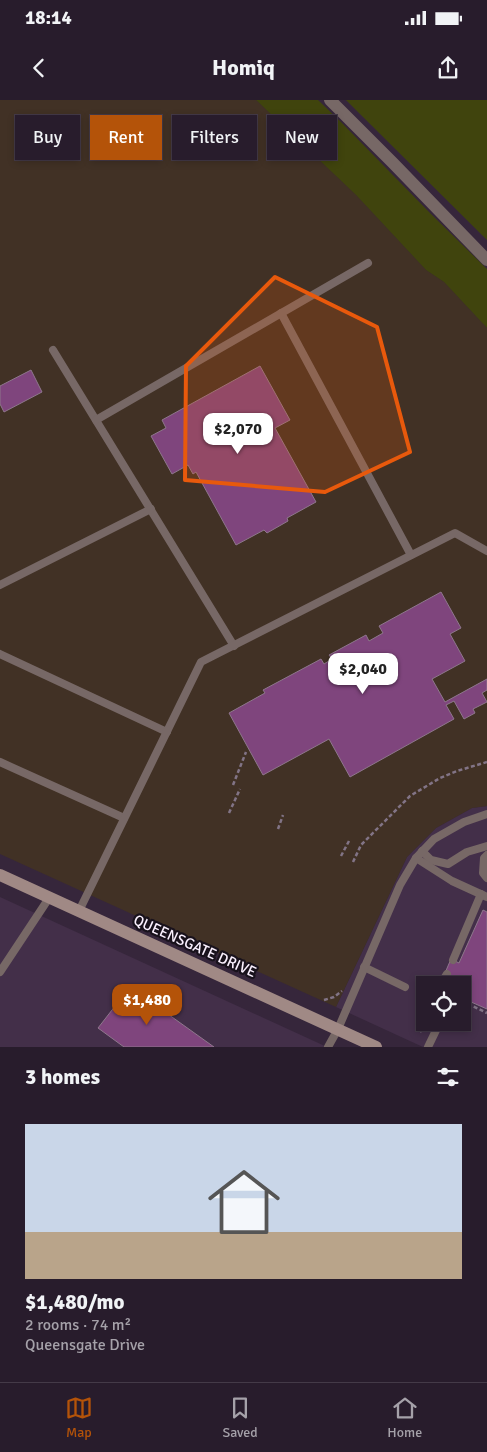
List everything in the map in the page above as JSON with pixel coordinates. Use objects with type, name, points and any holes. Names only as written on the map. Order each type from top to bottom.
[{"type":"street","points":[[330,100],[487,260]]},
{"type":"street","name":"QUEENSGATE DRIVE","points":[[0,875],[376,1047]]},
{"type":"lane","points":[[96,420],[368,263]]},
{"type":"lane","points":[[281,313],[411,555]]},
{"type":"lane","points":[[53,350],[234,646]]},
{"type":"lane","points":[[0,585],[151,510]]},
{"type":"lane","points":[[78,911],[201,662],[455,533],[487,551]]},
{"type":"lane","points":[[0,654],[167,732]]},
{"type":"lane","points":[[0,762],[124,818]]},
{"type":"lane","points":[[328,1047],[338,1029],[402,882],[416,858],[434,839],[464,822],[487,814]]},
{"type":"lane","points":[[422,851],[432,860],[448,864],[467,852],[487,846]]},
{"type":"lane","points":[[487,856],[484,858],[483,873],[487,878]]},
{"type":"lane","points":[[416,858],[452,881],[484,896],[453,960]]},
{"type":"lane","points":[[0,972],[49,898]]},
{"type":"lane","points":[[364,967],[404,987]]},
{"type":"lane","points":[[428,1047],[436,1031]]},
{"type":"path","points":[[233,785],[246,752]]},
{"type":"path","points":[[353,862],[361,845],[410,796],[440,778],[487,762]]},
{"type":"path","points":[[229,813],[240,789]]},
{"type":"path","points":[[278,829],[283,815]]},
{"type":"path","points":[[341,856],[349,841]]},
{"type":"path","points":[[324,1000],[334,997],[342,990]]},
{"type":"path","points":[[471,1005],[487,1013]]},
{"type":"highlighted area","points":[[275,277],[377,327],[410,452],[325,492],[185,480],[186,366]]},
{"type":"shaded area","points":[[0,100],[256,100],[272,115],[267,115],[267,160],[319,160],[356,195],[426,270],[444,282],[487,328],[487,806],[472,808],[436,828],[407,857],[336,1007],[0,854]]},
{"type":"shaded area","points":[[487,806],[487,1047],[423,1047],[336,1007],[407,857],[436,828],[472,808]]},
{"type":"shaded area","points":[[0,897],[327,1047],[0,1047]]},
{"type":"green space","points":[[256,100],[318,100],[334,115],[272,115]]},
{"type":"green space","points":[[346,100],[487,100],[487,240],[360,114]]},
{"type":"green space","points":[[337,118],[487,269],[487,328],[444,282],[426,270],[356,195],[319,160],[337,160]]},
{"type":"building","points":[[260,366],[290,420],[275,428],[316,502],[287,518],[288,521],[267,533],[264,530],[236,545],[196,472],[193,474],[188,465],[172,474],[151,436],[166,428],[162,420]]},
{"type":"building","points":[[31,370],[42,392],[4,412],[0,404],[0,386]]},
{"type":"building","points":[[441,592],[461,628],[450,634],[465,661],[432,679],[445,702],[487,679],[487,690],[482,693],[487,702],[473,709],[475,713],[464,719],[454,701],[446,705],[454,719],[350,777],[329,739],[263,775],[229,713],[265,693],[263,690],[321,659],[324,664],[332,659],[329,655],[366,635],[369,641],[383,633],[379,626]]},
{"type":"building","points":[[483,910],[487,912],[487,1009],[471,1002],[471,976],[450,976],[445,973],[451,959],[459,963]]},
{"type":"building","points":[[130,987],[214,1047],[124,1047],[98,1028]]}]
